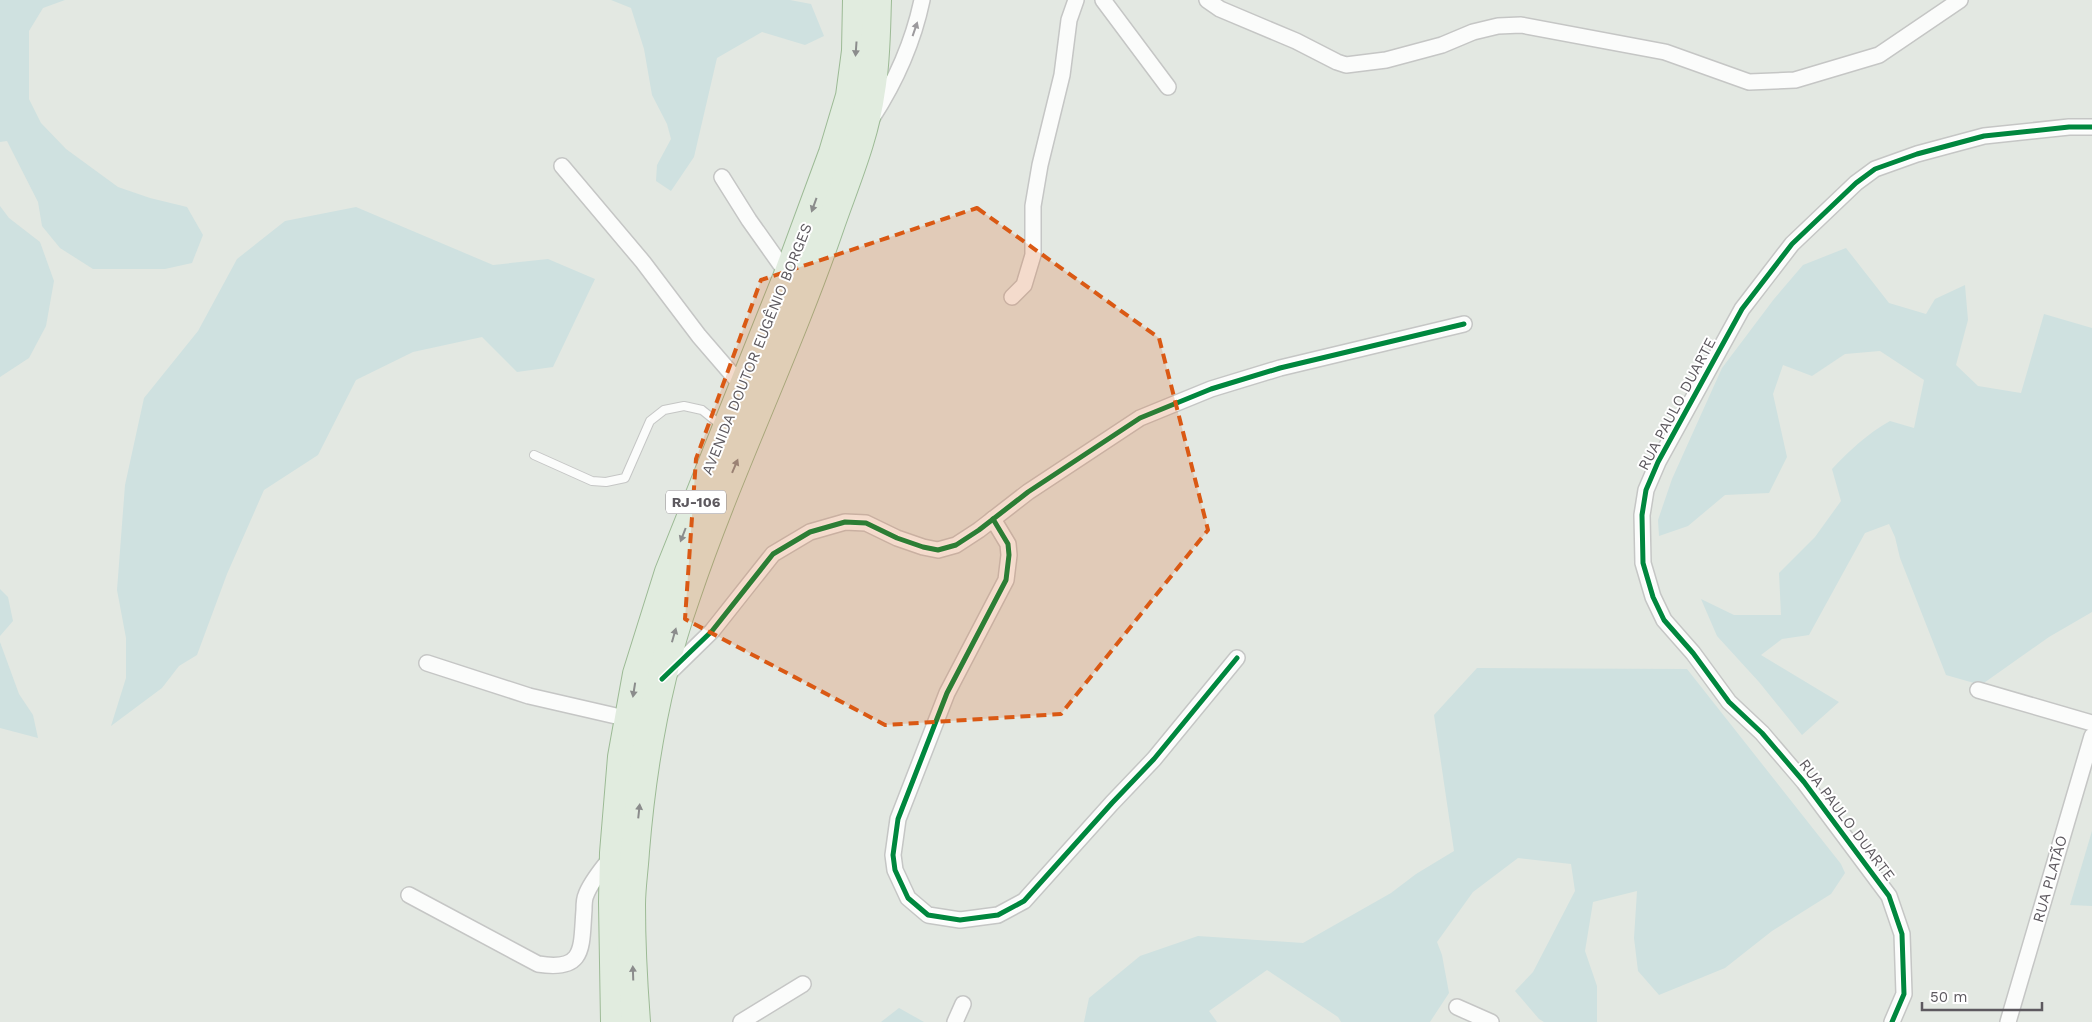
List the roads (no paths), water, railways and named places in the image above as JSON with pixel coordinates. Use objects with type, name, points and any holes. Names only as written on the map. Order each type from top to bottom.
[{"type":"highway","name":"AVENIDA DOUTOR EUGÊNIO BORGES","points":[[615,1022],[614,853],[622,757],[637,674],[669,572],[788,275],[833,153],[850,96],[856,51],[857,0]]},
{"type":"highway","name":"AVENIDA DOUTOR EUGÊNIO BORGES","points":[[636,1022],[631,903],[644,758],[662,679],[685,598],[713,519],[794,324],[824,245],[862,134],[871,91],[876,48],[877,0]]},
{"type":"street","points":[[862,134],[901,69],[918,21],[922,0]]},
{"type":"street","points":[[1012,297],[1024,285],[1033,255],[1033,206],[1062,75],[1069,20],[1076,0]]},
{"type":"street","points":[[1103,0],[1168,87]]},
{"type":"street","points":[[1208,0],[1228,12],[1346,65],[1386,60],[1442,45],[1473,32],[1498,26],[1522,25],[1665,52],[1750,82],[1795,80],[1879,55],[1960,0]]},
{"type":"street","name":"RUA PAULO DUARTE","points":[[1892,1022],[1904,994],[1902,934],[1889,896],[1804,782],[1762,733],[1729,702],[1693,653],[1664,620],[1653,597],[1643,563],[1642,515],[1646,490],[1658,462],[1742,310],[1792,244],[1856,183],[1875,169],[1917,154],[1984,136],[2092,127]]},
{"type":"street","points":[[562,166],[643,262],[699,336],[743,387]]},
{"type":"street","points":[[722,177],[749,220],[788,275]]},
{"type":"street","points":[[662,679],[712,631],[773,554],[810,532],[844,522],[866,523],[923,548],[938,550],[956,545],[1028,492],[1140,418],[1149,414],[1211,389],[1280,368],[1464,324]]},
{"type":"street","points":[[993,519],[1008,544],[1009,555],[1006,580],[947,693],[898,819],[893,855],[895,870],[908,898],[928,916],[960,920],[998,915],[1024,901],[1068,850],[1154,759],[1237,658]]},
{"type":"street","points":[[427,663],[529,696],[629,718]]},
{"type":"street","points":[[1978,690],[2092,723]]},
{"type":"street","name":"RUA PLATÃO","points":[[2008,1022],[2092,736]]},
{"type":"street","points":[[409,895],[538,964],[559,966],[572,962],[578,957],[582,942],[585,896],[614,853]]},
{"type":"street","points":[[741,1022],[803,984]]},
{"type":"street","points":[[954,1022],[964,1004]]},
{"type":"street","points":[[1457,1007],[1491,1022]]},
{"type":"lane","points":[[534,455],[592,481],[606,482],[625,478],[650,420],[664,410],[684,406],[702,410],[726,429]]}]
